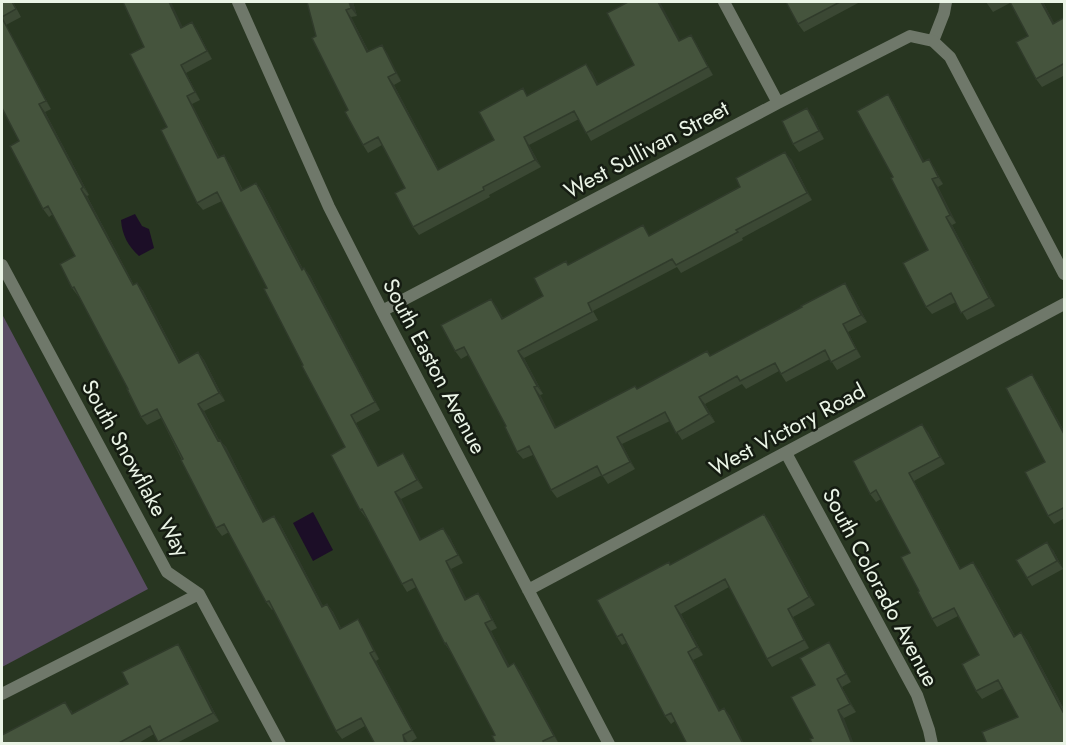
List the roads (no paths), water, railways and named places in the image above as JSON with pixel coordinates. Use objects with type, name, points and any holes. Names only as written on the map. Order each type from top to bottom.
[{"type":"street","name":"South Easton Avenue","points":[[238,2],[329,207],[609,744]]},
{"type":"street","points":[[724,2],[778,103]]},
{"type":"street","points":[[946,2],[933,41],[950,57],[1065,274]]},
{"type":"street","name":"West Sullivan Street","points":[[382,311],[910,36],[933,41]]},
{"type":"street","name":"South Snowflake Way","points":[[2,266],[167,572],[200,594],[280,744]]},
{"type":"street","name":"West Victory Road","points":[[528,590],[1065,304]]},
{"type":"street","name":"South Colorado Avenue","points":[[786,453],[917,695],[933,744]]},
{"type":"street","points":[[2,694],[200,594]]}]
